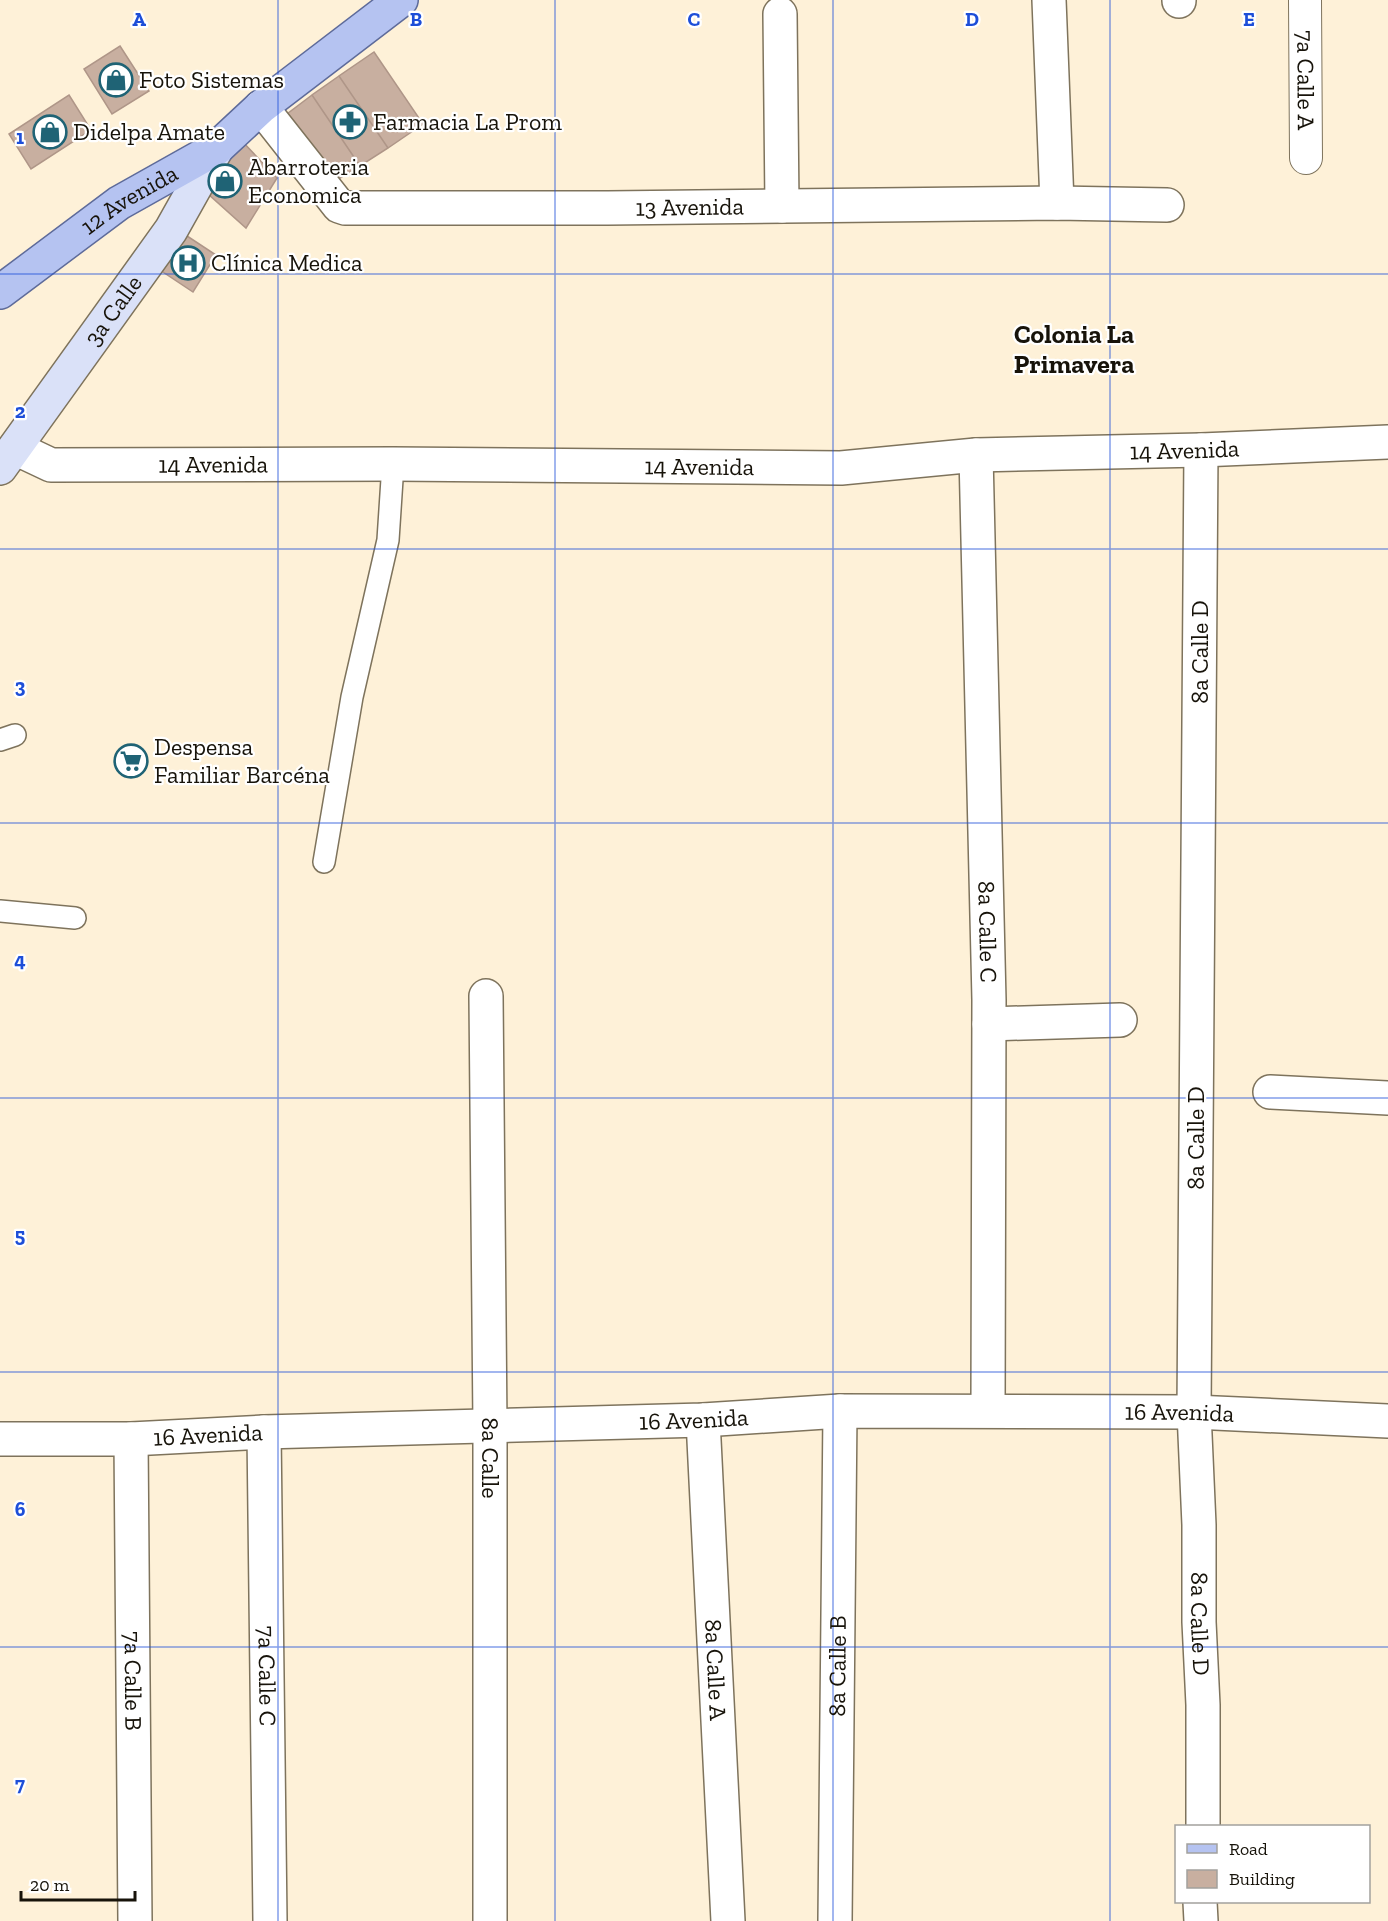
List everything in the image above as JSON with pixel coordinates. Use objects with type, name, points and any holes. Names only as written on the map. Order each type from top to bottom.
[{"type":"main road","name":"12 Avenida","points":[[0,292],[119,203],[217,148],[261,107],[401,0]]},
{"type":"main road","name":"3a Calle","points":[[7,458],[171,230],[217,148]]},
{"type":"street","points":[[1049,0],[1057,203]]},
{"type":"street","name":"7a Calle A","points":[[1305,0],[1306,158]]},
{"type":"street","points":[[780,14],[782,206]]},
{"type":"street","name":"13 Avenida","points":[[261,107],[339,206],[345,208],[1057,203],[1167,205]]},
{"type":"street","name":"14 Avenida","points":[[7,458],[51,465],[393,464],[841,468],[976,455],[1201,450],[1388,442]]},
{"type":"street","name":"8a Calle D","points":[[1201,450],[1194,1412],[1203,1705],[1203,1825]]},
{"type":"street","name":"8a Calle C","points":[[976,455],[989,1024],[988,1410]]},
{"type":"street","name":"8a Calle","points":[[486,996],[490,1426],[490,1921]]},
{"type":"street","points":[[989,1024],[1120,1020]]},
{"type":"street","points":[[1270,1092],[1388,1098]]},
{"type":"street","name":"16 Avenida","points":[[0,1439],[131,1439],[264,1432],[703,1420],[840,1411],[1194,1412],[1388,1421]]},
{"type":"street","name":"8a Calle B","points":[[835,1921],[840,1411]]},
{"type":"street","name":"8a Calle A","points":[[703,1420],[728,1921]]},
{"type":"street","name":"7a Calle C","points":[[264,1432],[270,1921]]},
{"type":"street","name":"7a Calle B","points":[[131,1439],[135,1921]]},
{"type":"street","points":[[1200,1903],[1201,1921]]},
{"type":"lane","points":[[324,862],[352,697],[388,540],[393,464]]},
{"type":"lane","points":[[0,911],[75,918]]},
{"type":"building","name":"Foto Sistemas","points":[[120,46],[149,91],[112,114],[84,69]]},
{"type":"building","points":[[374,52],[423,124],[388,148],[339,76]]},
{"type":"building","name":"Farmacia La Prom","points":[[339,76],[388,148],[360,166],[312,95]]},
{"type":"building","name":"Didelpa Amate","points":[[69,95],[91,130],[31,169],[9,134]]},
{"type":"building","points":[[312,95],[360,166],[327,186],[283,117]]},
{"type":"building","points":[[241,140],[277,178],[246,228],[207,193]]},
{"type":"building","name":"Clínica Medica","points":[[184,234],[216,255],[193,292],[160,270]]},
{"type":"place","name":"Foto Sistemas","points":[[116,80]]},
{"type":"place","name":"Farmacia La Prom","points":[[350,122]]},
{"type":"place","name":"Didelpa Amate","points":[[50,132]]},
{"type":"place","name":"Abarroteria Economica","points":[[225,181]]},
{"type":"place","name":"Clínica Medica","points":[[188,263]]},
{"type":"place","name":"Despensa Familiar Barcéna","points":[[131,761]]},
{"type":"district","name":"Colonia La Primavera","points":[[1074,349]]}]
